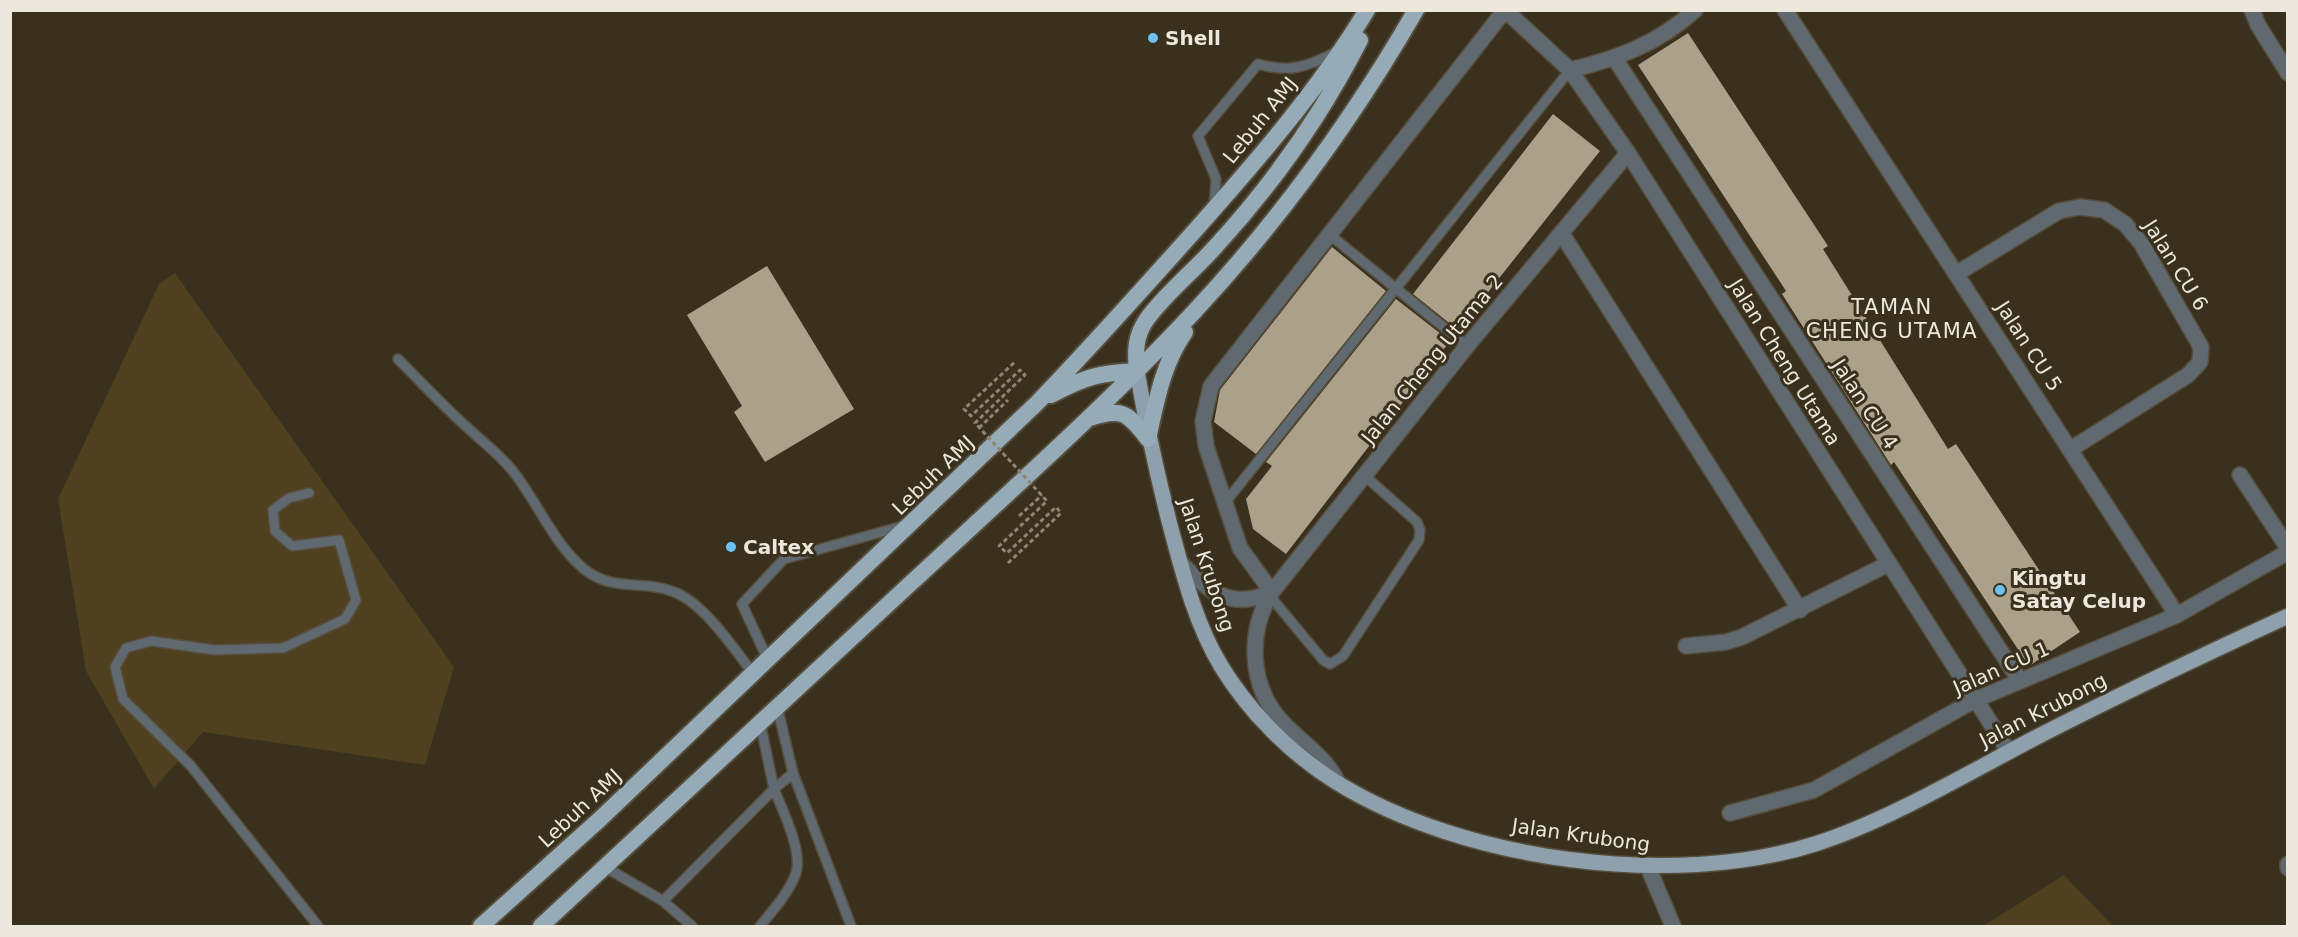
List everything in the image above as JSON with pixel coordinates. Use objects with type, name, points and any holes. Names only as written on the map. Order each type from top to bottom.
[{"type":"highway","name":"Lebuh AMJ","points":[[481,927],[599,820],[913,524],[1037,403],[1214,209],[1346,46],[1367,10]]},
{"type":"highway","points":[[1137,371],[1135,344],[1147,320],[1217,245],[1275,174],[1341,77],[1375,10]]},
{"type":"highway","points":[[541,927],[1137,371],[1272,222],[1321,157],[1384,65],[1416,10]]},
{"type":"highway","points":[[1148,438],[1158,390],[1176,344],[1226,275]]},
{"type":"highway","points":[[1037,403],[1083,378],[1103,373],[1137,371]]},
{"type":"highway","points":[[1085,420],[1111,411],[1130,416],[1148,438]]},
{"type":"main road","name":"Jalan Krubong","points":[[1137,371],[1148,438],[1180,562],[1207,639],[1237,689],[1278,736],[1338,783],[1400,813],[1466,838],[1535,853],[1648,867],[1729,862],[1816,844],[1896,809],[2121,693],[2288,616]]},
{"type":"street","name":"Jalan Cheng Utama","points":[[1505,10],[1570,70],[1628,153],[2008,752]]},
{"type":"street","points":[[1180,562],[1205,587],[1234,600],[1271,594],[1240,548],[1224,504],[1204,434],[1204,408],[1211,386],[1505,10]]},
{"type":"street","points":[[1570,70],[1615,59],[1663,34],[1695,10]]},
{"type":"street","name":"Jalan CU 5","points":[[1785,10],[2177,615]]},
{"type":"street","points":[[2252,10],[2258,25],[2288,73]]},
{"type":"street","name":"Jalan CU 4","points":[[1615,59],[2020,681]]},
{"type":"street","name":"Jalan Cheng Utama 2","points":[[1338,783],[1327,764],[1281,721],[1260,684],[1254,648],[1256,630],[1271,594],[1467,346],[1628,153]]},
{"type":"street","name":"Jalan CU 6","points":[[1956,274],[2059,211],[2080,207],[2104,210],[2125,224],[2141,243],[2201,347],[2200,362],[2188,375],[2071,449]]},
{"type":"street","points":[[1562,234],[1800,610]]},
{"type":"street","points":[[2240,475],[2288,550]]},
{"type":"street","name":"Jalan CU 1","points":[[1730,813],[1815,790],[1975,700],[2177,615],[2288,550]]},
{"type":"street","points":[[1686,646],[1726,642],[1800,610],[1888,564]]},
{"type":"street","points":[[1648,867],[1673,927]]},
{"type":"lane","points":[[1214,209],[1216,179],[1198,136],[1258,64],[1280,71],[1301,68],[1346,46]]},
{"type":"lane","points":[[1224,504],[1570,70]]},
{"type":"lane","points":[[1330,235],[1467,346]]},
{"type":"lane","points":[[398,359],[469,430],[492,448],[513,471],[565,548],[582,567],[599,580],[615,585],[658,588],[689,599],[753,673]]},
{"type":"lane","points":[[1271,594],[1323,660],[1329,664],[1343,656],[1419,540],[1420,530],[1417,522],[1365,476]]},
{"type":"lane","points":[[309,493],[289,498],[273,510],[275,531],[292,546],[339,540],[356,600],[345,619],[283,648],[215,650],[151,641],[126,648],[115,667],[123,699],[191,766],[318,927]]},
{"type":"lane","points":[[768,660],[742,604],[784,559],[913,524]]},
{"type":"lane","points":[[777,706],[793,772],[851,927]]},
{"type":"lane","points":[[760,722],[774,789],[797,852],[797,871],[788,889],[760,927]]},
{"type":"lane","points":[[663,901],[793,772]]},
{"type":"lane","points":[[605,867],[663,901],[692,927]]},
{"type":"path","points":[[1008,562],[1061,513],[1056,507],[1007,554],[999,546],[1047,501],[975,423],[1025,375],[1020,370],[971,416],[964,409],[1016,361]]},
{"type":"path","points":[[979,428],[1008,400]]},
{"type":"path","points":[[1019,516],[1042,495]]},
{"type":"shaded area","points":[[175,273],[454,667],[425,765],[203,732],[154,789],[86,671],[58,499],[159,284]]},
{"type":"shaded area","points":[[2064,875],[2113,926],[1983,926]]},
{"type":"building","points":[[1688,33],[1828,246],[1823,249],[1948,449],[1956,444],[2080,632],[2029,666],[1894,462],[1891,465],[1782,294],[1786,291],[1638,65]]},
{"type":"building","points":[[1553,114],[1600,151],[1458,330],[1413,294]]},
{"type":"building","points":[[1332,247],[1386,291],[1256,454],[1214,422],[1220,390]]},
{"type":"building","points":[[767,266],[854,409],[765,462],[734,412],[742,406],[687,315]]},
{"type":"building","points":[[1396,299],[1450,341],[1286,554],[1253,529],[1246,499],[1272,466],[1266,462]]},
{"type":"place","name":"Shell","points":[[1153,38]]},
{"type":"place","name":"Caltex","points":[[731,547]]},
{"type":"place","name":"Kingtu Satay Celup","points":[[2000,590]]},
{"type":"district","name":"TAMAN CHENG UTAMA","points":[[1892,319]]}]
